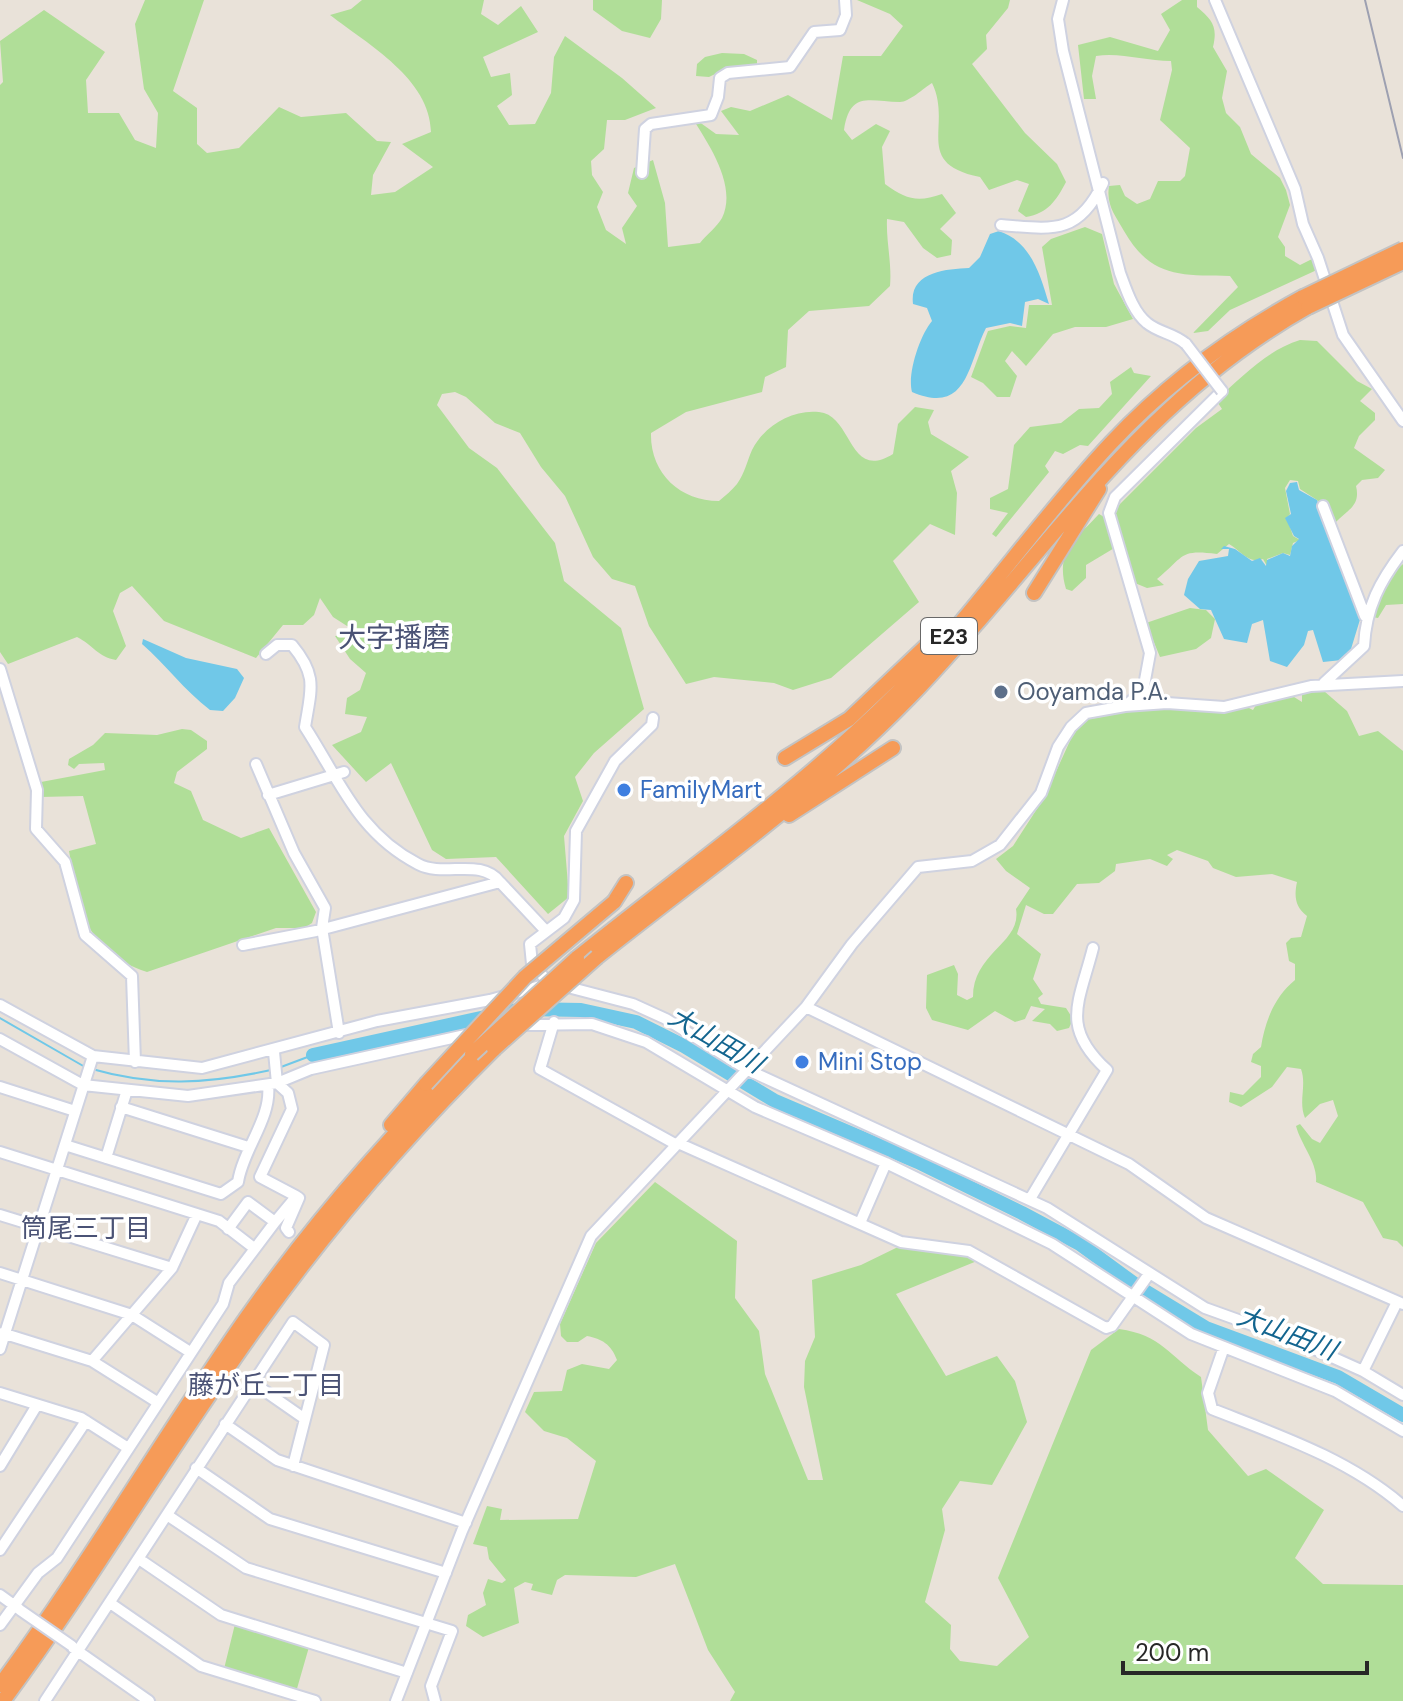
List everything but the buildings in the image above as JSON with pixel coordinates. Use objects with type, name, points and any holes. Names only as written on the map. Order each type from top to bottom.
[{"type":"highway","name":"E23","points":[[3,1701],[62,1622],[221,1378],[315,1247],[408,1137],[494,1049],[597,957],[852,752],[908,699],[1107,468],[1178,398],[1306,302],[1403,249]]},
{"type":"highway","name":"E23","points":[[0,1685],[60,1603],[246,1318],[304,1240],[366,1166],[472,1054],[577,958],[854,735],[932,656],[1104,451],[1169,387],[1243,331],[1403,262]]},
{"type":"highway","points":[[1034,593],[1102,485],[1178,398]]},
{"type":"highway","points":[[785,758],[849,719],[1006,568]]},
{"type":"highway","points":[[742,843],[761,836],[893,748]]},
{"type":"highway","points":[[366,1166],[396,1118],[426,1084],[525,977],[614,902],[626,883]]},
{"type":"street","points":[[642,173],[645,129],[651,124],[711,115],[718,97],[720,78],[728,73],[790,67],[814,32],[840,30],[846,15],[845,0]]},
{"type":"street","points":[[1063,0],[1058,19],[1063,51],[1098,194],[1131,301],[1147,323],[1174,334],[1186,344],[1222,391],[1115,497],[1109,513],[1150,653],[1143,691],[1125,706]]},
{"type":"street","points":[[1215,0],[1295,189],[1303,224],[1318,258],[1343,335],[1403,421]]},
{"type":"street","points":[[1001,225],[1031,230],[1060,227],[1078,218],[1103,183]]},
{"type":"street","points":[[1323,506],[1365,618]]},
{"type":"street","points":[[1323,684],[1364,646],[1365,618],[1372,598],[1403,551]]},
{"type":"street","points":[[266,654],[277,645],[292,645],[305,660],[313,681],[305,727],[340,773],[364,825],[390,847],[422,867],[479,869],[500,882],[546,931]]},
{"type":"street","points":[[0,669],[5,702],[37,790],[36,829],[65,862],[85,935],[132,976],[135,1062]]},
{"type":"street","points":[[396,1701],[466,1523],[591,1236],[806,1007],[852,944],[918,867],[972,861],[1000,845],[1041,793],[1058,747],[1071,727],[1086,713],[1125,706],[1243,705],[1323,684],[1403,681]]},
{"type":"street","points":[[550,984],[529,955],[530,944],[564,918],[574,900],[576,831],[615,761],[652,725],[653,718]]},
{"type":"street","points":[[256,764],[294,853],[325,908],[322,928],[339,1033]]},
{"type":"street","points":[[268,795],[340,773]]},
{"type":"street","points":[[243,945],[500,882]]},
{"type":"street","points":[[1030,1199],[1107,1070],[1088,1053],[1078,1033],[1078,1005],[1093,948]]},
{"type":"street","points":[[0,1005],[93,1056],[202,1068],[274,1052],[377,1021],[490,1000],[550,984],[577,987],[633,1004],[708,1042],[747,1071],[1030,1199],[1079,1225],[1149,1274],[1205,1308],[1294,1340],[1363,1371],[1403,1395]]},
{"type":"street","points":[[806,1007],[1129,1164],[1206,1218],[1400,1303],[1363,1371]]},
{"type":"street","points":[[554,1022],[540,1069],[677,1144],[913,1246],[969,1251],[1106,1328],[1112,1326],[1149,1274]]},
{"type":"street","points":[[0,1039],[84,1082],[188,1096],[272,1084],[311,1069],[509,1026],[554,1022],[592,1024],[646,1042],[783,1120],[886,1163],[1069,1253],[1132,1298],[1191,1334],[1335,1391],[1403,1431]]},
{"type":"street","points":[[65,1145],[221,1194],[238,1182],[248,1147],[270,1100],[274,1052]]},
{"type":"street","points":[[0,1349],[2,1333],[22,1280],[93,1056]]},
{"type":"street","points":[[272,1084],[288,1093],[292,1109],[260,1177],[299,1198],[286,1228],[289,1232]]},
{"type":"street","points":[[0,1087],[75,1111]]},
{"type":"street","points":[[106,1158],[127,1090]]},
{"type":"street","points":[[121,1107],[248,1147]]},
{"type":"street","points":[[0,1152],[219,1221],[254,1248]]},
{"type":"street","points":[[860,1223],[886,1163]]},
{"type":"street","points":[[0,1625],[17,1608],[38,1573],[57,1558],[223,1304],[229,1283],[296,1196]]},
{"type":"street","points":[[228,1229],[248,1202],[275,1222]]},
{"type":"street","points":[[92,1361],[172,1268],[197,1214]]},
{"type":"street","points":[[0,1215],[172,1268]]},
{"type":"street","points":[[0,1273],[132,1315],[190,1352]]},
{"type":"street","points":[[45,1701],[75,1648],[110,1603],[293,1322],[324,1345],[293,1466]]},
{"type":"street","points":[[2,1333],[92,1361],[157,1402]]},
{"type":"street","points":[[1224,1347],[1208,1393],[1212,1409],[1304,1445],[1385,1490],[1403,1506]]},
{"type":"street","points":[[252,1382],[305,1419]]},
{"type":"street","points":[[0,1393],[86,1421],[128,1448]]},
{"type":"street","points":[[0,1466],[4,1452],[37,1405]]},
{"type":"street","points":[[0,1550],[86,1421]]},
{"type":"street","points":[[225,1424],[277,1460],[466,1523]]},
{"type":"street","points":[[196,1468],[270,1519],[446,1573]]},
{"type":"street","points":[[167,1515],[246,1568],[452,1631],[431,1686],[435,1701]]},
{"type":"street","points":[[139,1559],[221,1615],[407,1673]]},
{"type":"street","points":[[0,1595],[149,1701]]},
{"type":"street","points":[[110,1603],[201,1666],[315,1701]]},
{"type":"green space","points":[[145,0],[204,0],[173,91],[197,108],[197,144],[207,153],[239,148],[279,107],[301,117],[346,113],[377,141],[391,142],[373,175],[371,195],[395,192],[433,167],[402,144],[431,132],[428,113],[409,80],[395,65],[330,15],[351,9],[362,0],[484,0],[481,14],[498,25],[521,6],[538,32],[483,57],[491,77],[510,73],[512,95],[497,106],[509,125],[535,124],[551,93],[554,57],[565,36],[622,78],[656,108],[625,120],[607,120],[604,149],[591,161],[592,175],[603,192],[597,207],[606,230],[626,244],[622,228],[637,206],[628,193],[634,168],[653,160],[665,203],[668,247],[700,243],[720,221],[726,205],[726,192],[718,164],[691,116],[716,134],[739,135],[721,111],[731,107],[750,111],[788,95],[832,120],[843,56],[881,56],[903,26],[890,14],[857,0],[1010,0],[1008,8],[986,35],[987,49],[972,64],[1025,133],[1057,164],[1066,182],[1055,200],[1040,213],[1026,217],[1018,211],[1029,184],[1017,180],[989,190],[980,177],[959,171],[947,162],[940,152],[939,114],[932,83],[904,101],[871,100],[856,104],[847,117],[844,130],[852,140],[876,124],[890,131],[882,147],[885,184],[912,198],[942,194],[956,213],[940,229],[952,240],[951,255],[937,258],[923,248],[904,222],[887,219],[890,286],[869,306],[809,311],[788,330],[786,367],[765,377],[762,392],[686,412],[651,433],[656,460],[670,482],[680,490],[705,500],[719,501],[737,484],[757,441],[780,421],[799,413],[819,412],[830,416],[859,454],[867,460],[878,460],[893,454],[898,424],[915,407],[934,410],[928,422],[931,434],[969,457],[951,471],[957,493],[955,535],[930,524],[893,561],[919,602],[831,678],[793,690],[774,683],[714,677],[686,684],[649,626],[635,586],[612,579],[593,557],[565,496],[541,467],[520,433],[495,423],[466,397],[455,392],[442,394],[437,405],[469,448],[497,468],[555,543],[564,581],[621,628],[644,709],[594,753],[575,777],[583,801],[564,836],[569,897],[548,914],[496,857],[446,859],[432,850],[391,763],[366,782],[332,745],[361,732],[367,717],[345,714],[347,698],[360,690],[366,673],[350,659],[335,636],[358,633],[333,617],[320,598],[314,615],[303,625],[283,625],[256,658],[164,621],[132,586],[120,593],[113,611],[126,646],[116,660],[77,637],[8,664],[0,652],[0,85],[3,82],[0,41],[44,10],[105,52],[86,80],[88,113],[119,113],[135,140],[156,148],[158,113],[144,89],[135,24]]},
{"type":"green space","points":[[593,0],[662,0],[661,19],[650,38],[622,31],[593,10]]},
{"type":"green space","points":[[1182,0],[1197,0],[1197,7],[1212,24],[1215,34],[1213,47],[1227,71],[1222,98],[1226,113],[1240,127],[1251,154],[1280,178],[1286,190],[1290,205],[1278,237],[1285,247],[1285,256],[1300,265],[1312,259],[1319,269],[1230,310],[1208,331],[1193,333],[1238,287],[1230,276],[1182,274],[1156,266],[1134,246],[1109,199],[1109,186],[1120,185],[1125,196],[1137,204],[1150,199],[1158,181],[1180,181],[1185,176],[1190,148],[1160,120],[1172,70],[1171,61],[1096,56],[1092,76],[1096,99],[1084,99],[1078,45],[1110,37],[1158,51],[1170,30],[1161,14]]},
{"type":"green space","points":[[722,53],[744,54],[757,60],[757,67],[727,68],[709,77],[696,76],[697,64],[705,57]]},
{"type":"green space","points":[[1085,227],[1102,234],[1114,284],[1133,319],[1106,327],[1075,327],[1053,334],[1026,366],[1012,351],[1005,361],[1017,376],[1010,397],[997,397],[983,383],[971,377],[988,331],[1010,326],[1026,328],[1029,305],[1052,305],[1042,247],[1051,239]]},
{"type":"green space","points":[[1300,340],[1317,341],[1357,381],[1372,389],[1360,401],[1375,413],[1375,420],[1359,436],[1354,448],[1385,470],[1378,478],[1362,480],[1356,486],[1357,498],[1352,507],[1335,523],[1317,500],[1300,489],[1298,481],[1290,480],[1285,488],[1290,514],[1287,518],[1293,536],[1300,540],[1293,543],[1290,555],[1283,553],[1267,559],[1267,566],[1263,559],[1249,559],[1229,544],[1217,554],[1183,556],[1157,579],[1164,585],[1147,588],[1130,581],[1121,544],[1086,565],[1086,578],[1072,591],[1066,589],[1063,576],[1065,556],[1082,531],[1099,514],[1106,518],[1196,428],[1222,409],[1216,400],[1245,374],[1277,350]]},
{"type":"green space","points":[[1131,367],[1134,373],[1151,376],[1088,446],[1080,445],[1063,454],[1055,451],[1045,466],[1049,472],[996,537],[992,534],[1008,513],[990,509],[990,498],[1008,489],[1014,445],[1030,427],[1061,423],[1079,409],[1099,408],[1112,394],[1110,382]]},
{"type":"green space","points":[[1403,564],[1403,604],[1386,605],[1378,618],[1372,617],[1386,579]]},
{"type":"green space","points":[[1190,608],[1206,610],[1215,619],[1211,638],[1196,649],[1160,657],[1146,623]]},
{"type":"green space","points":[[1317,685],[1347,711],[1359,736],[1378,731],[1403,751],[1403,1247],[1397,1241],[1383,1238],[1363,1202],[1316,1182],[1314,1168],[1296,1126],[1300,1124],[1312,1139],[1320,1143],[1338,1116],[1333,1100],[1320,1104],[1305,1118],[1301,1069],[1287,1067],[1272,1087],[1241,1107],[1229,1102],[1230,1092],[1243,1095],[1261,1077],[1261,1066],[1251,1062],[1253,1054],[1261,1047],[1276,1002],[1295,980],[1295,964],[1289,961],[1286,943],[1291,938],[1301,937],[1307,916],[1296,901],[1297,882],[1272,874],[1236,877],[1213,868],[1208,861],[1177,850],[1167,855],[1173,859],[1167,866],[1150,859],[1116,864],[1115,871],[1099,883],[1077,884],[1053,914],[1044,914],[1026,905],[1017,934],[1041,954],[1033,979],[1043,994],[1038,998],[1041,1004],[1066,1008],[1073,1019],[1069,1028],[1057,1031],[1050,1024],[1032,1021],[1045,1009],[1031,1006],[1025,1019],[1015,1022],[995,1011],[968,1030],[932,1020],[926,1008],[927,975],[954,965],[958,974],[957,995],[967,1000],[973,997],[981,969],[1012,931],[1016,909],[1030,888],[1006,871],[996,859],[1013,846],[1044,798],[1074,732],[1085,720],[1127,712],[1239,703],[1253,710],[1259,700],[1294,697],[1302,702],[1302,695]]},
{"type":"green space","points":[[191,730],[207,741],[207,749],[177,772],[174,783],[191,791],[203,820],[241,838],[269,828],[316,912],[312,923],[304,928],[276,928],[147,972],[110,952],[88,925],[82,909],[69,851],[96,844],[83,796],[40,797],[41,782],[105,770],[104,763],[79,764],[74,769],[68,765],[69,759],[93,745],[105,733],[157,735]]},
{"type":"green space","points":[[655,1182],[737,1241],[735,1298],[759,1331],[765,1374],[808,1480],[823,1480],[804,1387],[805,1361],[815,1337],[812,1280],[861,1265],[900,1246],[968,1254],[977,1261],[896,1294],[946,1376],[997,1356],[1015,1381],[1027,1422],[992,1485],[960,1481],[942,1509],[945,1530],[925,1602],[951,1625],[950,1649],[960,1661],[997,1666],[1029,1637],[998,1578],[1091,1350],[1119,1329],[1155,1341],[1201,1377],[1208,1430],[1248,1476],[1266,1469],[1324,1510],[1295,1558],[1323,1584],[1403,1585],[1403,1701],[730,1701],[735,1692],[708,1650],[675,1564],[636,1577],[565,1575],[557,1580],[552,1595],[531,1590],[533,1584],[525,1582],[514,1588],[519,1623],[483,1637],[466,1626],[468,1615],[486,1605],[483,1593],[488,1579],[502,1583],[506,1580],[489,1559],[487,1547],[473,1544],[487,1506],[502,1509],[500,1520],[578,1519],[596,1461],[567,1438],[544,1431],[525,1412],[534,1392],[562,1391],[567,1370],[582,1364],[609,1369],[617,1360],[609,1346],[597,1339],[587,1336],[578,1342],[567,1342],[561,1336],[560,1324],[596,1243]]},
{"type":"green space","points":[[235,1624],[309,1647],[296,1692],[224,1669]]},
{"type":"water","points":[[999,231],[1027,251],[1038,271],[1049,304],[1038,299],[1025,302],[1022,326],[1010,323],[986,328],[969,370],[955,392],[945,397],[931,398],[912,392],[911,375],[916,355],[932,321],[927,308],[913,304],[917,285],[940,271],[969,268],[980,257],[990,234]]},
{"type":"water","points":[[1297,482],[1299,490],[1317,500],[1362,613],[1351,649],[1342,660],[1323,662],[1313,630],[1308,631],[1304,645],[1287,667],[1270,661],[1263,620],[1252,624],[1247,643],[1224,639],[1211,610],[1200,609],[1184,595],[1188,579],[1199,561],[1228,556],[1229,549],[1221,549],[1224,546],[1235,549],[1252,561],[1260,558],[1266,566],[1267,560],[1283,553],[1290,556],[1292,546],[1299,539],[1294,536],[1285,518],[1291,514],[1286,491],[1290,483]]},
{"type":"water","points":[[143,639],[186,658],[237,669],[244,678],[235,698],[223,711],[210,710],[142,644]]},
{"type":"waterway","name":"大山田川","points":[[313,1055],[522,1009],[581,1010],[636,1022],[684,1046],[775,1101],[918,1162],[1080,1244],[1140,1288],[1206,1328],[1338,1377],[1403,1415]]},
{"type":"waterway","name":"大山田川","points":[[0,1018],[85,1067]]},
{"type":"waterway","name":"大山田川","points":[[281,1067],[313,1055]]},
{"type":"waterway","name":"大山田川","points":[[92,1069],[137,1079],[181,1082],[271,1070]]},
{"type":"railway","points":[[1365,0],[1403,158]]},
{"type":"place","name":"Ooyamda P.A.","points":[[1001,692]]},
{"type":"place","name":"FamilyMart","points":[[624,790]]},
{"type":"place","name":"Mini Stop","points":[[802,1062]]},
{"type":"district","name":"大字播磨","points":[[394,637]]},
{"type":"district","name":"筒尾三丁目","points":[[86,1228]]},
{"type":"district","name":"藤が丘二丁目","points":[[266,1385]]}]
